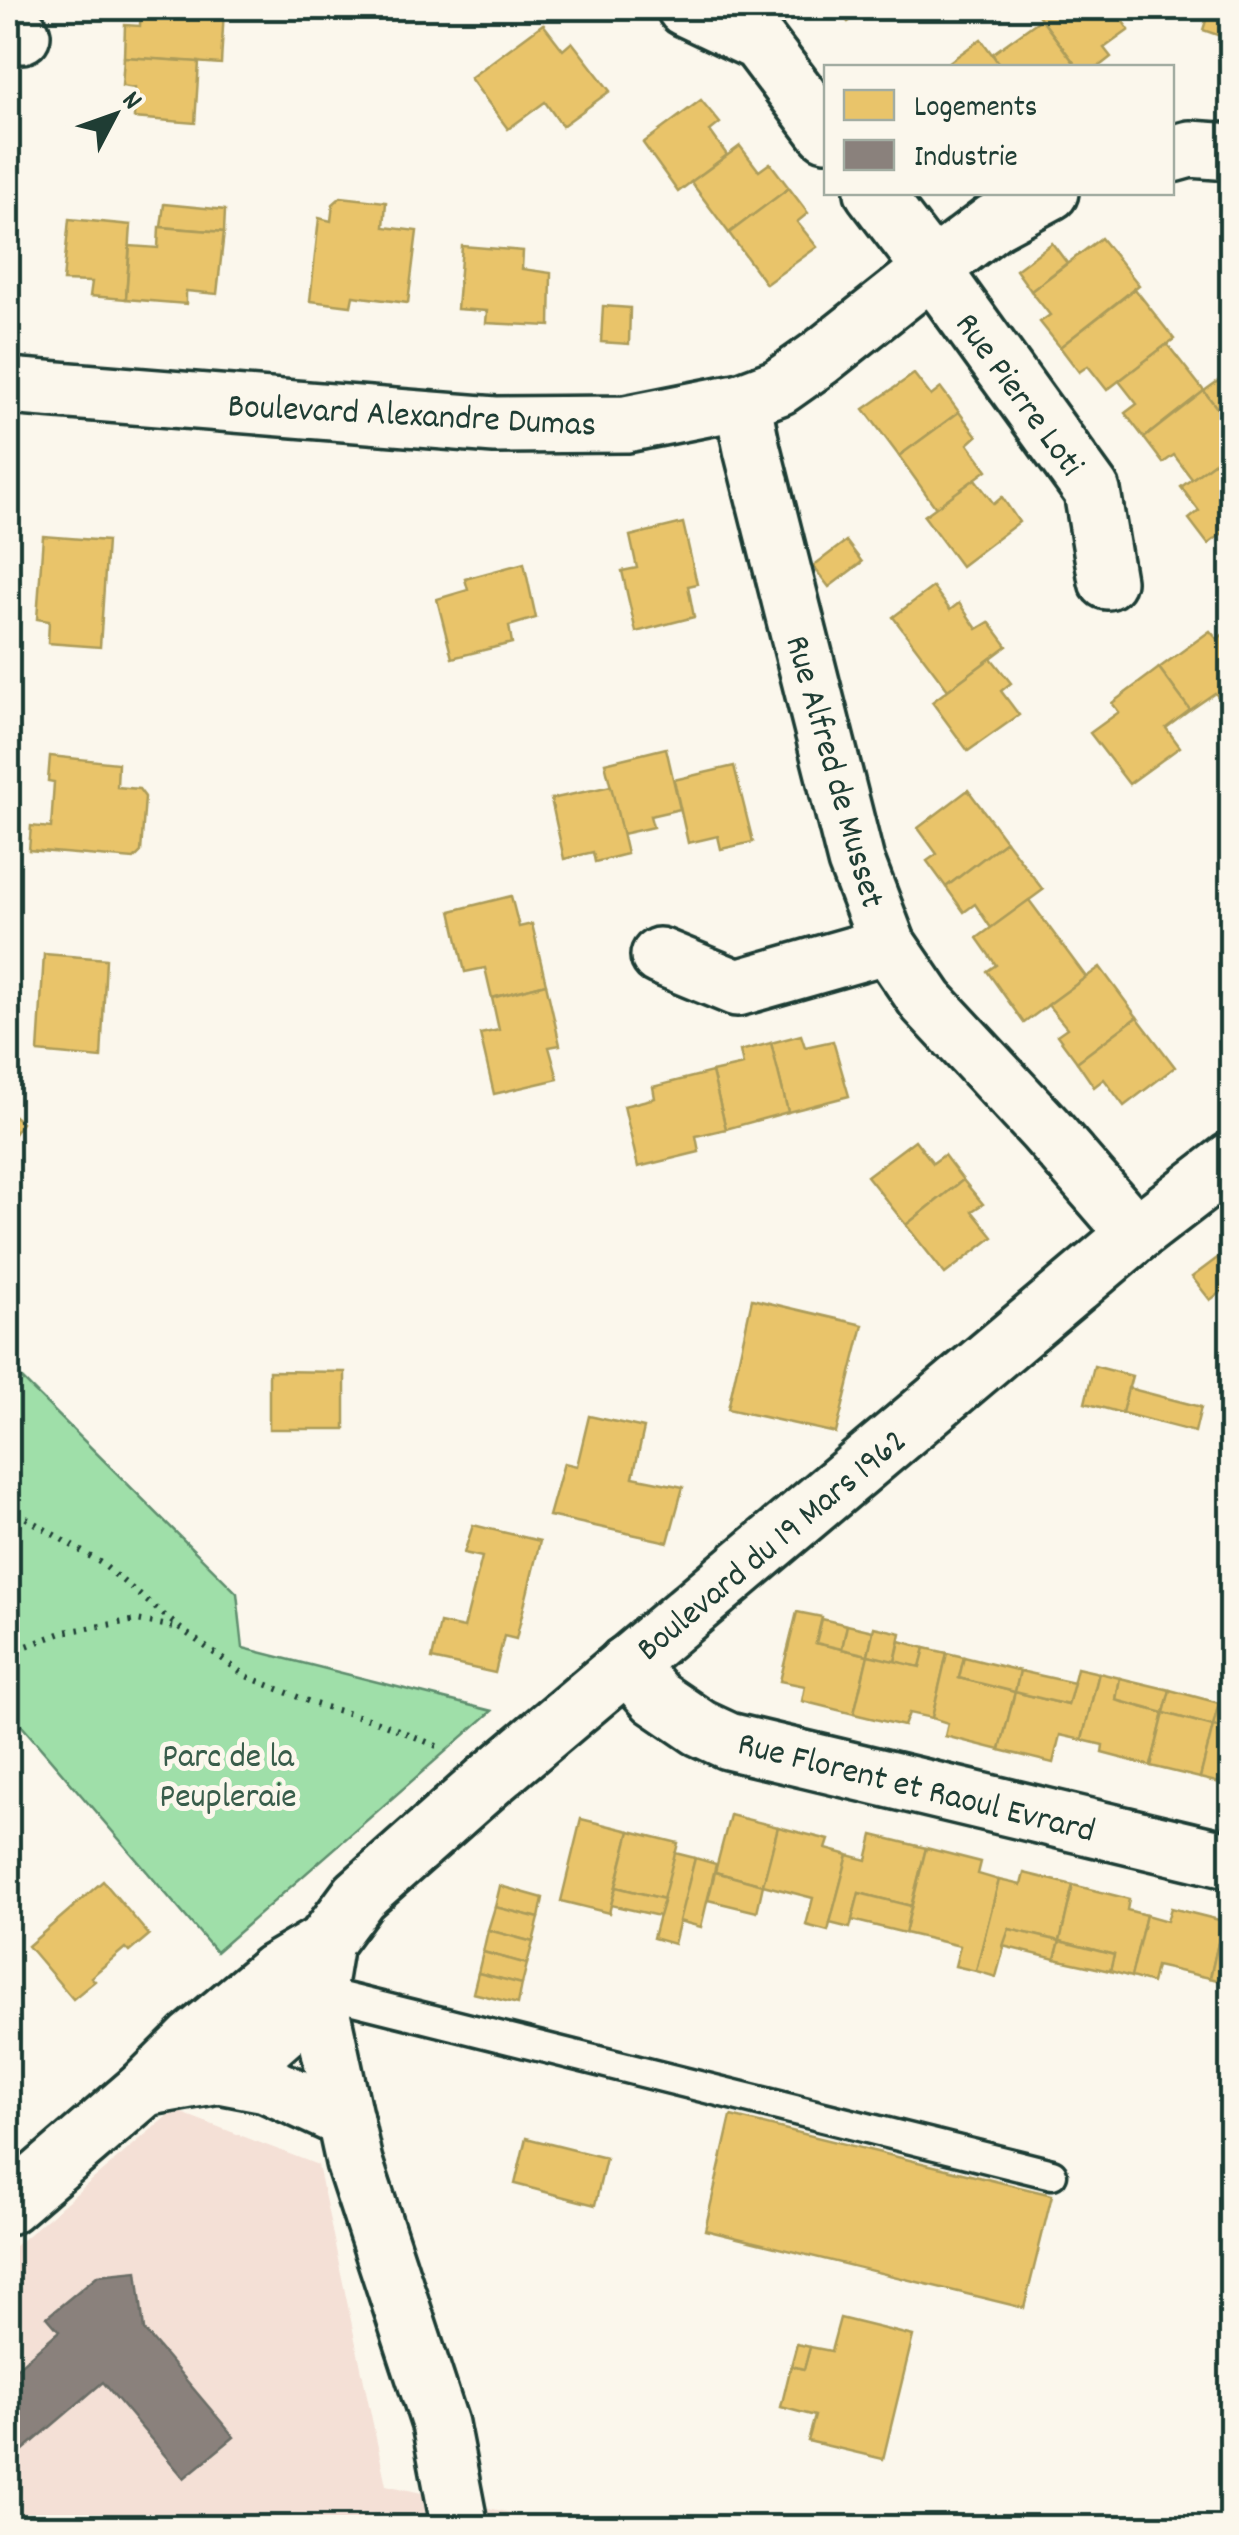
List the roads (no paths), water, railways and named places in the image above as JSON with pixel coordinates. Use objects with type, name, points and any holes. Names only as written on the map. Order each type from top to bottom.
[{"type":"street","points":[[685,8],[759,43],[824,129]]},
{"type":"street","points":[[1174,154],[1190,150],[1232,152]]},
{"type":"street","name":"Rue Pierre Loti","points":[[875,195],[1092,491],[1107,581]]},
{"type":"street","name":"Boulevard Alexandre Dumas","points":[[8,386],[495,425],[626,424],[742,401],[778,388],[994,222],[1044,195]]},
{"type":"street","name":"Rue Alfred de Musset","points":[[742,401],[856,861],[888,945],[928,1002],[1045,1128],[1136,1234]]},
{"type":"street","points":[[659,956],[737,988],[888,945]]},
{"type":"street","name":"Boulevard du 19 Mars 1962","points":[[218,2075],[269,2042],[294,2020],[359,1896],[492,1778],[1136,1234],[1232,1160]]},
{"type":"street","name":"Rue Florent et Raoul Evrard","points":[[626,1664],[656,1698],[700,1728],[728,1741],[1232,1860]]},
{"type":"street","points":[[321,1966],[354,2162],[440,2424],[460,2528]]},
{"type":"street","name":"Boulevard du 19 Mars 1962","points":[[8,2206],[144,2088],[194,2038],[274,1972],[321,1966]]},
{"type":"street","name":"Boulevard du 19 Mars 1962","points":[[144,2088],[218,2075],[266,2084],[345,2120]]},
{"type":"lane","points":[[321,1966],[1052,2174]]},
{"type":"park label","name":"Parc de la Peupleraie","points":[[228,1774]]}]
